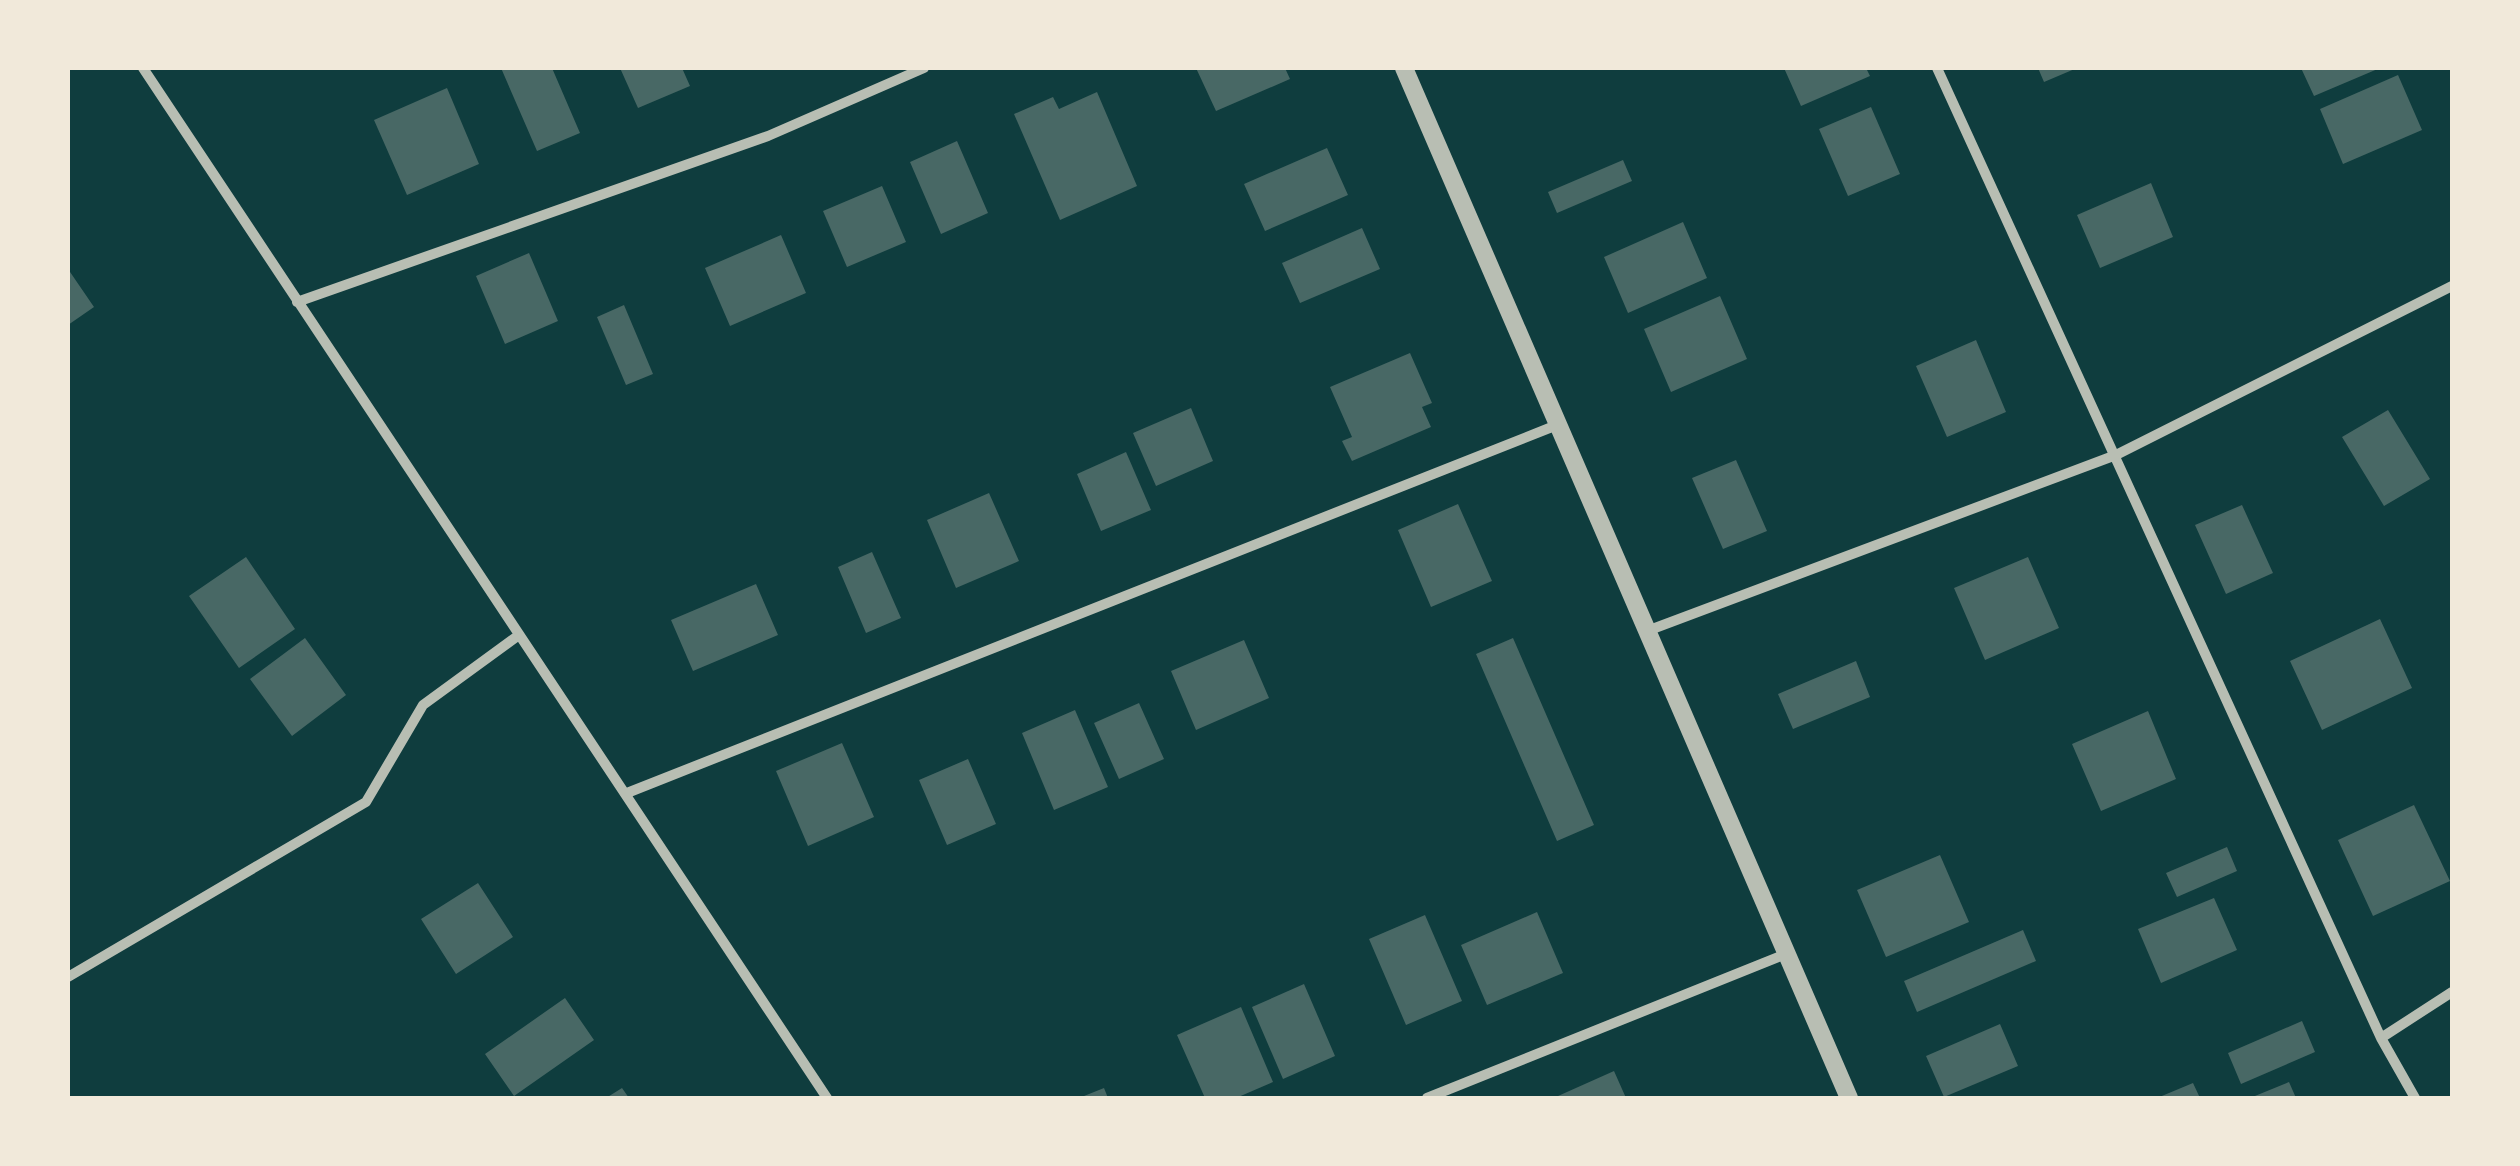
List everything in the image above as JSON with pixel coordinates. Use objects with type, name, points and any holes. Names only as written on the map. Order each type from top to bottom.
[{"type":"street","points":[[144,68],[827,1098]]},
{"type":"street","points":[[297,302],[768,136],[924,68]]},
{"type":"street","points":[[1404,68],[1849,1098]]},
{"type":"street","points":[[1937,68],[2381,1038],[2414,1098]]},
{"type":"street","points":[[1647,630],[2116,455],[2452,286]]},
{"type":"street","points":[[627,792],[1557,424]]},
{"type":"street","points":[[68,977],[366,802],[423,705],[520,636]]},
{"type":"street","points":[[1427,1098],[1786,954]]},
{"type":"street","points":[[2381,1038],[2452,992]]},
{"type":"building","points":[[501,68],[552,68],[580,133],[537,151]]},
{"type":"building","points":[[620,68],[682,68],[690,86],[638,108]]},
{"type":"building","points":[[1196,68],[1285,68],[1290,79],[1216,111]]},
{"type":"building","points":[[1784,68],[1866,68],[1870,76],[1801,106]]},
{"type":"building","points":[[2038,68],[2077,68],[2044,82]]},
{"type":"building","points":[[2301,68],[2380,68],[2314,96]]},
{"type":"building","points":[[2398,75],[2422,130],[2343,164],[2320,109]]},
{"type":"building","points":[[447,88],[479,164],[407,195],[374,120]]},
{"type":"building","points":[[1097,92],[1137,186],[1060,220],[1014,114],[1053,97],[1059,109]]},
{"type":"building","points":[[1871,107],[1900,174],[1848,196],[1819,129]]},
{"type":"building","points":[[957,141],[988,213],[941,234],[910,162]]},
{"type":"building","points":[[1327,148],[1348,195],[1265,231],[1244,184]]},
{"type":"building","points":[[1623,160],[1632,181],[1557,213],[1548,192]]},
{"type":"building","points":[[2151,183],[2173,237],[2100,268],[2077,215]]},
{"type":"building","points":[[882,186],[906,242],[847,267],[823,211]]},
{"type":"building","points":[[1683,222],[1707,278],[1628,313],[1604,257]]},
{"type":"building","points":[[1362,228],[1380,269],[1300,303],[1282,263]]},
{"type":"building","points":[[781,235],[806,293],[730,326],[705,268]]},
{"type":"building","points":[[529,253],[558,321],[505,344],[476,276]]},
{"type":"building","points":[[68,269],[94,307],[68,325]]},
{"type":"building","points":[[1720,296],[1747,359],[1671,392],[1644,329]]},
{"type":"building","points":[[624,305],[653,374],[626,385],[597,317]]},
{"type":"building","points":[[1976,340],[2006,412],[1947,437],[1916,366]]},
{"type":"building","points":[[1410,353],[1432,403],[1422,407],[1431,427],[1352,461],[1342,441],[1352,437],[1330,387]]},
{"type":"building","points":[[1191,408],[1213,461],[1156,486],[1133,433]]},
{"type":"building","points":[[2388,410],[2430,479],[2384,506],[2342,437]]},
{"type":"building","points":[[1126,452],[1151,510],[1101,531],[1077,474]]},
{"type":"building","points":[[1736,460],[1767,531],[1723,549],[1692,478]]},
{"type":"building","points":[[989,493],[1019,561],[956,588],[927,520]]},
{"type":"building","points":[[1458,504],[1492,581],[1431,607],[1398,530]]},
{"type":"building","points":[[2242,505],[2273,573],[2226,594],[2195,525]]},
{"type":"building","points":[[872,552],[901,618],[866,633],[838,567]]},
{"type":"building","points":[[246,557],[295,629],[239,668],[189,596]]},
{"type":"building","points":[[2028,557],[2059,628],[1985,660],[1954,588]]},
{"type":"building","points":[[756,584],[778,635],[693,671],[671,620]]},
{"type":"building","points":[[2380,619],[2412,688],[2322,730],[2290,661]]},
{"type":"building","points":[[305,638],[346,695],[292,736],[250,679]]},
{"type":"building","points":[[1513,638],[1594,825],[1557,841],[1476,654]]},
{"type":"building","points":[[1244,640],[1269,698],[1196,730],[1171,671]]},
{"type":"building","points":[[1856,661],[1870,697],[1793,729],[1778,694]]},
{"type":"building","points":[[1139,703],[1164,759],[1119,779],[1094,723]]},
{"type":"building","points":[[1075,710],[1108,787],[1054,810],[1022,733]]},
{"type":"building","points":[[2148,711],[2176,779],[2101,811],[2072,744]]},
{"type":"building","points":[[842,743],[874,817],[808,846],[776,771]]},
{"type":"building","points":[[968,759],[996,824],[947,845],[919,780]]},
{"type":"building","points":[[2414,805],[2450,881],[2373,916],[2338,840]]},
{"type":"building","points":[[2227,847],[2237,871],[2177,897],[2166,873]]},
{"type":"building","points":[[1940,855],[1969,922],[1886,957],[1857,890]]},
{"type":"building","points":[[478,883],[513,937],[456,974],[421,919]]},
{"type":"building","points":[[2214,898],[2237,950],[2161,983],[2138,929]]},
{"type":"building","points":[[1537,912],[1563,973],[1487,1005],[1461,945]]},
{"type":"building","points":[[1425,915],[1462,1001],[1406,1025],[1369,939]]},
{"type":"building","points":[[2023,930],[2036,961],[1917,1012],[1904,981]]},
{"type":"building","points":[[1304,984],[1335,1056],[1283,1079],[1252,1007]]},
{"type":"building","points":[[565,998],[594,1040],[514,1096],[485,1054]]},
{"type":"building","points":[[1241,1007],[1273,1082],[1236,1098],[1205,1098],[1177,1035]]},
{"type":"building","points":[[2302,1021],[2315,1052],[2241,1084],[2228,1053]]},
{"type":"building","points":[[2000,1024],[2018,1066],[1944,1097],[1926,1056]]},
{"type":"building","points":[[1614,1071],[1626,1098],[1558,1096]]},
{"type":"building","points":[[2289,1082],[2296,1098],[2250,1098]]},
{"type":"building","points":[[2193,1083],[2200,1098],[2157,1098]]},
{"type":"building","points":[[622,1088],[629,1098],[606,1098]]},
{"type":"building","points":[[1104,1088],[1108,1098],[1079,1098]]}]
